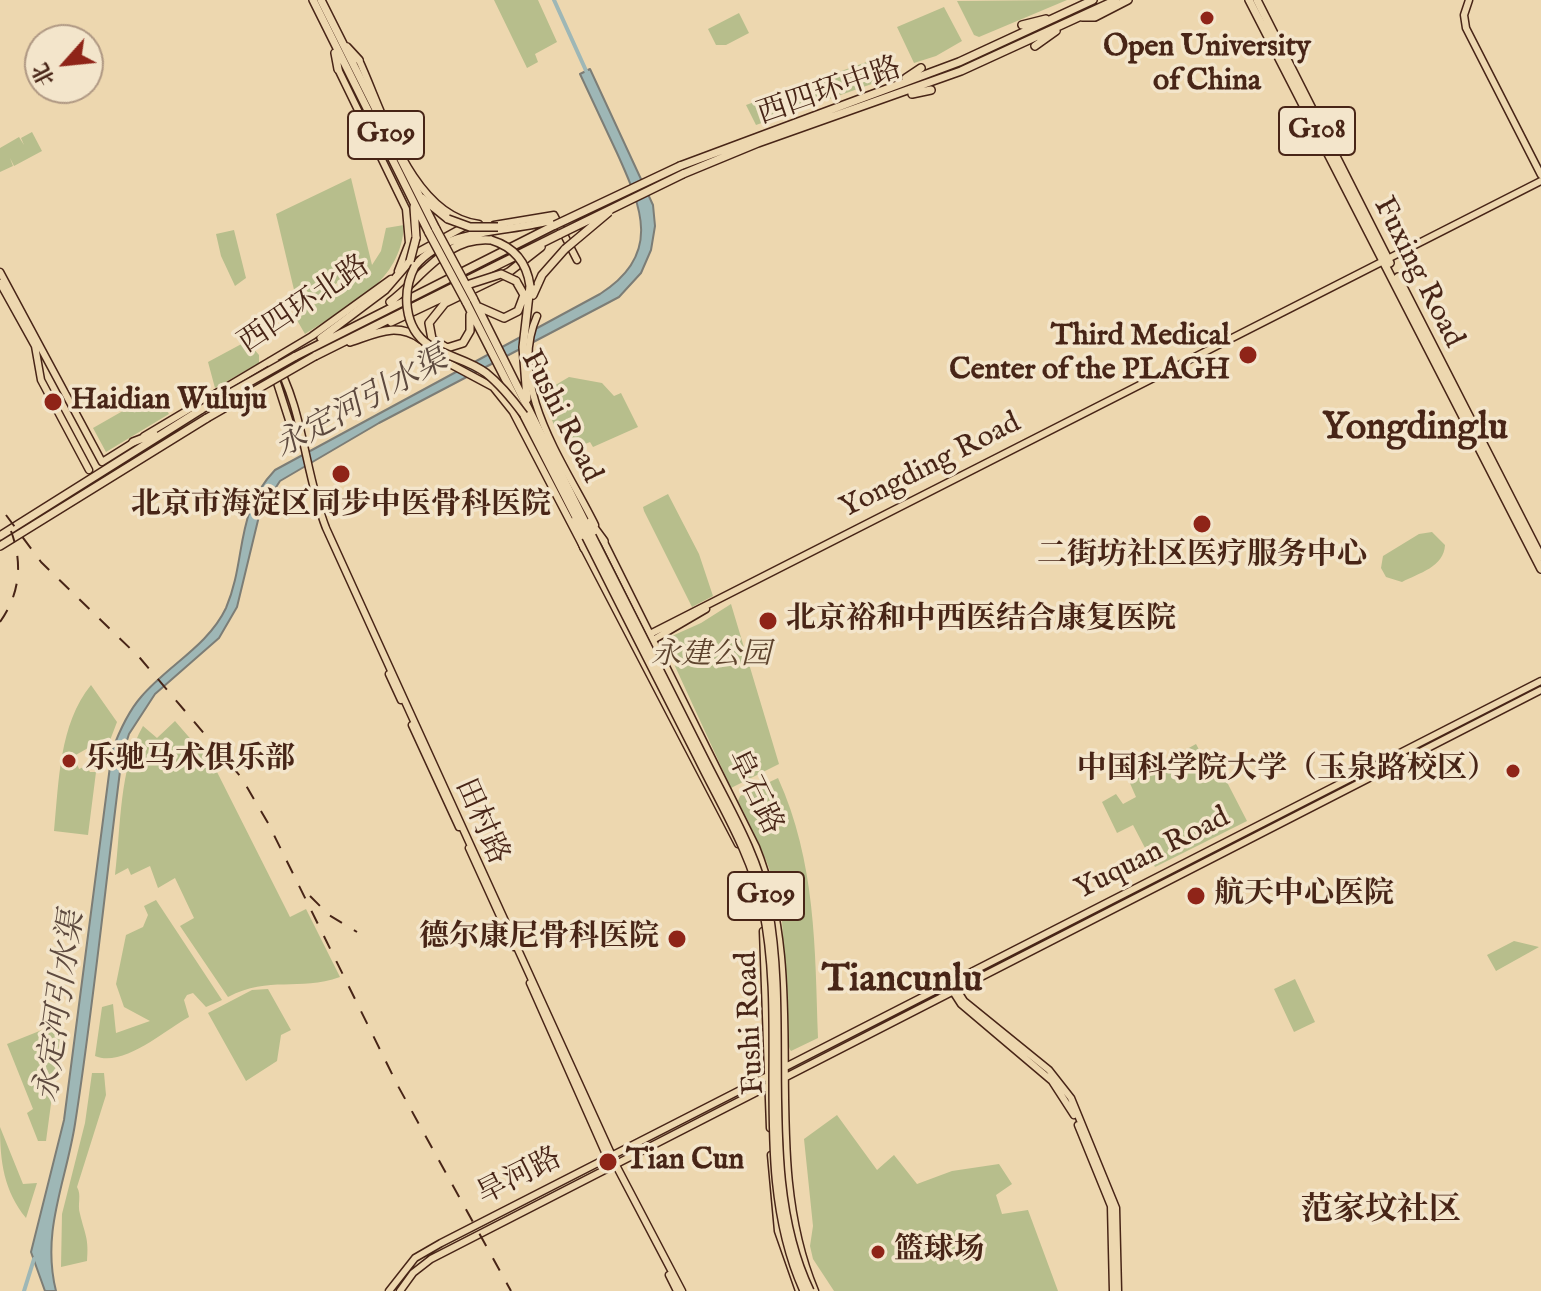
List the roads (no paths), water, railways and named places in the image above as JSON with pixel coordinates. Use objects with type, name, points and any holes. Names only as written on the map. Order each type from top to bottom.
[{"type":"highway","name":"G109","points":[[313,0],[417,193],[432,231]]},
{"type":"highway","name":"G109","points":[[321,0],[414,205],[432,231],[471,303]]},
{"type":"highway","name":"西四环中路","points":[[375,313],[680,166],[829,114],[894,97],[1066,19],[1093,0]]},
{"type":"highway","name":"西四环中路","points":[[557,235],[621,203],[891,87],[1066,19],[1080,17],[1116,0]]},
{"type":"highway","points":[[1080,17],[1095,17],[1128,0]]},
{"type":"highway","name":"Fuxing Road","points":[[1249,0],[1541,557]]},
{"type":"highway","name":"Fuxing Road","points":[[1257,0],[1268,14],[1541,569]]},
{"type":"highway","points":[[1022,25],[1066,19]]},
{"type":"highway","points":[[1035,46],[1066,19]]},
{"type":"highway","points":[[337,41],[359,60]]},
{"type":"highway","points":[[337,41],[338,69]]},
{"type":"highway","points":[[891,87],[921,68]]},
{"type":"highway","points":[[894,97],[931,90]]},
{"type":"highway","points":[[417,193],[448,219],[470,227],[527,226]]},
{"type":"highway","points":[[528,312],[535,288],[548,266],[621,203]]},
{"type":"highway","points":[[0,536],[167,430],[294,357],[385,290],[408,260],[416,238],[414,205]]},
{"type":"highway","points":[[427,344],[412,324],[406,299],[411,274],[422,257],[458,238],[527,226],[583,211]]},
{"type":"highway","points":[[355,335],[400,319],[470,284],[501,274],[516,281],[524,295],[518,311],[512,316],[496,316],[471,303],[470,331],[463,343],[447,348],[432,339],[429,323],[437,309],[509,272],[557,235]]},
{"type":"highway","points":[[0,546],[207,418],[318,354],[557,235]]},
{"type":"highway","points":[[303,351],[375,313],[451,248],[472,240],[491,240],[508,247],[526,268],[530,286],[522,367],[526,411]]},
{"type":"highway","name":"Fushi Road","points":[[471,303],[547,452],[579,507],[589,537]]},
{"type":"highway","points":[[318,354],[391,328],[410,332],[427,344],[485,372],[526,411]]},
{"type":"highway","points":[[133,442],[167,430]]},
{"type":"highway","points":[[152,458],[174,438]]},
{"type":"highway","name":"Fushi Road","points":[[547,452],[558,482],[741,831],[764,891],[774,954],[785,1204],[807,1291]]},
{"type":"highway","points":[[558,482],[584,548]]},
{"type":"highway","points":[[579,507],[604,541]]},
{"type":"main road","points":[[1471,0],[1468,15],[1471,30],[1541,168]]},
{"type":"main road","points":[[1471,0],[1464,15],[1466,28],[1541,180]]},
{"type":"main road","points":[[359,60],[425,195],[443,211],[471,223],[522,222],[554,215],[577,260]]},
{"type":"main road","points":[[338,69],[406,209],[411,230],[408,260]]},
{"type":"main road","points":[[1300,121],[1312,122]]},
{"type":"main road","name":"Yongding Road","points":[[652,637],[1541,180]]},
{"type":"main road","points":[[408,260],[471,223]]},
{"type":"main road","name":"西四环北路","points":[[85,432],[102,462],[285,352],[379,290],[408,260]]},
{"type":"main road","points":[[0,272],[85,432],[89,445],[83,451],[41,380],[35,346],[0,283]]},
{"type":"main road","name":"阜石路","points":[[536,319],[529,349],[529,379],[542,419],[756,847],[769,884],[781,959],[792,1221],[807,1291]]},
{"type":"main road","points":[[285,352],[298,374]]},
{"type":"main road","points":[[269,361],[275,387]]},
{"type":"main road","name":"田村路","points":[[269,361],[286,381],[301,452]]},
{"type":"main road","name":"田村路","points":[[269,361],[326,528],[614,1165],[679,1291]]},
{"type":"main road","name":"阜石路","points":[[452,365],[476,377],[508,403],[740,848],[758,899],[764,945],[775,1212],[782,1248],[807,1291]]},
{"type":"main road","points":[[68,427],[89,470]]},
{"type":"main road","points":[[641,655],[644,648],[650,650],[670,688],[682,698]]},
{"type":"main road","name":"Yuquan Road","points":[[797,1071],[1148,891],[1541,681]]},
{"type":"main road","name":"Yuquan Road","points":[[768,1076],[1149,881],[1541,690]]},
{"type":"main road","points":[[1148,891],[1145,888],[1149,881]]},
{"type":"main road","points":[[1120,896],[1124,899],[1121,905]]},
{"type":"main road","points":[[970,983],[966,978],[985,965]]},
{"type":"main road","points":[[951,982],[964,1001],[1057,1078],[1071,1098],[1116,1208],[1116,1291]]},
{"type":"main road","points":[[918,1008],[936,994],[934,990]]},
{"type":"main road","points":[[797,1071],[797,1065],[824,1046]]},
{"type":"main road","name":"旱河路","points":[[400,1291],[413,1273],[431,1259],[797,1071]]},
{"type":"main road","name":"旱河路","points":[[389,1291],[403,1270],[427,1251],[768,1076]]},
{"type":"water","points":[[590,69],[653,205],[655,226],[651,250],[641,273],[619,297],[379,423],[280,481],[260,512],[237,607],[219,638],[155,694],[129,734],[122,756],[75,1124],[53,1227],[51,1248],[56,1291],[45,1291],[31,1252],[64,1120],[112,751],[121,730],[141,697],[209,634],[226,608],[253,503],[275,470],[600,294],[620,279],[632,263],[639,247],[639,212],[626,173],[580,74]]},
{"type":"waterway","name":"永定河引水渠","points":[[554,0],[588,75]]},
{"type":"waterway","points":[[24,1291],[34,1259]]},
{"type":"railway","points":[[6,515],[41,562],[140,658],[241,777],[268,823],[398,1086],[511,1291]]},
{"type":"railway","points":[[0,622],[12,600],[18,578],[11,531]]},
{"type":"railway","points":[[310,896],[329,915],[357,932]]},
{"type":"place","name":"Open University of China","points":[[1207,18]]},
{"type":"place","name":"Third Medical Center of the PLAGH","points":[[1248,355]]},
{"type":"place","name":"Haidian Wuluju","points":[[53,402]]},
{"type":"place","name":"北京市海淀区同步中医骨科医院","points":[[341,474]]},
{"type":"place","name":"二街坊社区医疗服务中心","points":[[1202,524]]},
{"type":"place","name":"北京裕和中西医结合康复医院","points":[[768,621]]},
{"type":"place","name":"乐驰马术俱乐部","points":[[69,761]]},
{"type":"place","name":"中国科学院大学（玉泉路校区）","points":[[1513,771]]},
{"type":"place","name":"航天中心医院","points":[[1196,896]]},
{"type":"place","name":"德尔康尼骨科医院","points":[[677,939]]},
{"type":"place","name":"Tian Cun","points":[[608,1162]]},
{"type":"place","name":"篮球场","points":[[878,1252]]},
{"type":"district","name":"Yongdinglu","points":[[1415,430]]},
{"type":"district","name":"Tiancunlu","points":[[902,982]]},
{"type":"district","name":"范家坟社区","points":[[1381,1212]]},
{"type":"park label","name":"永建公园","points":[[711,657]]}]
